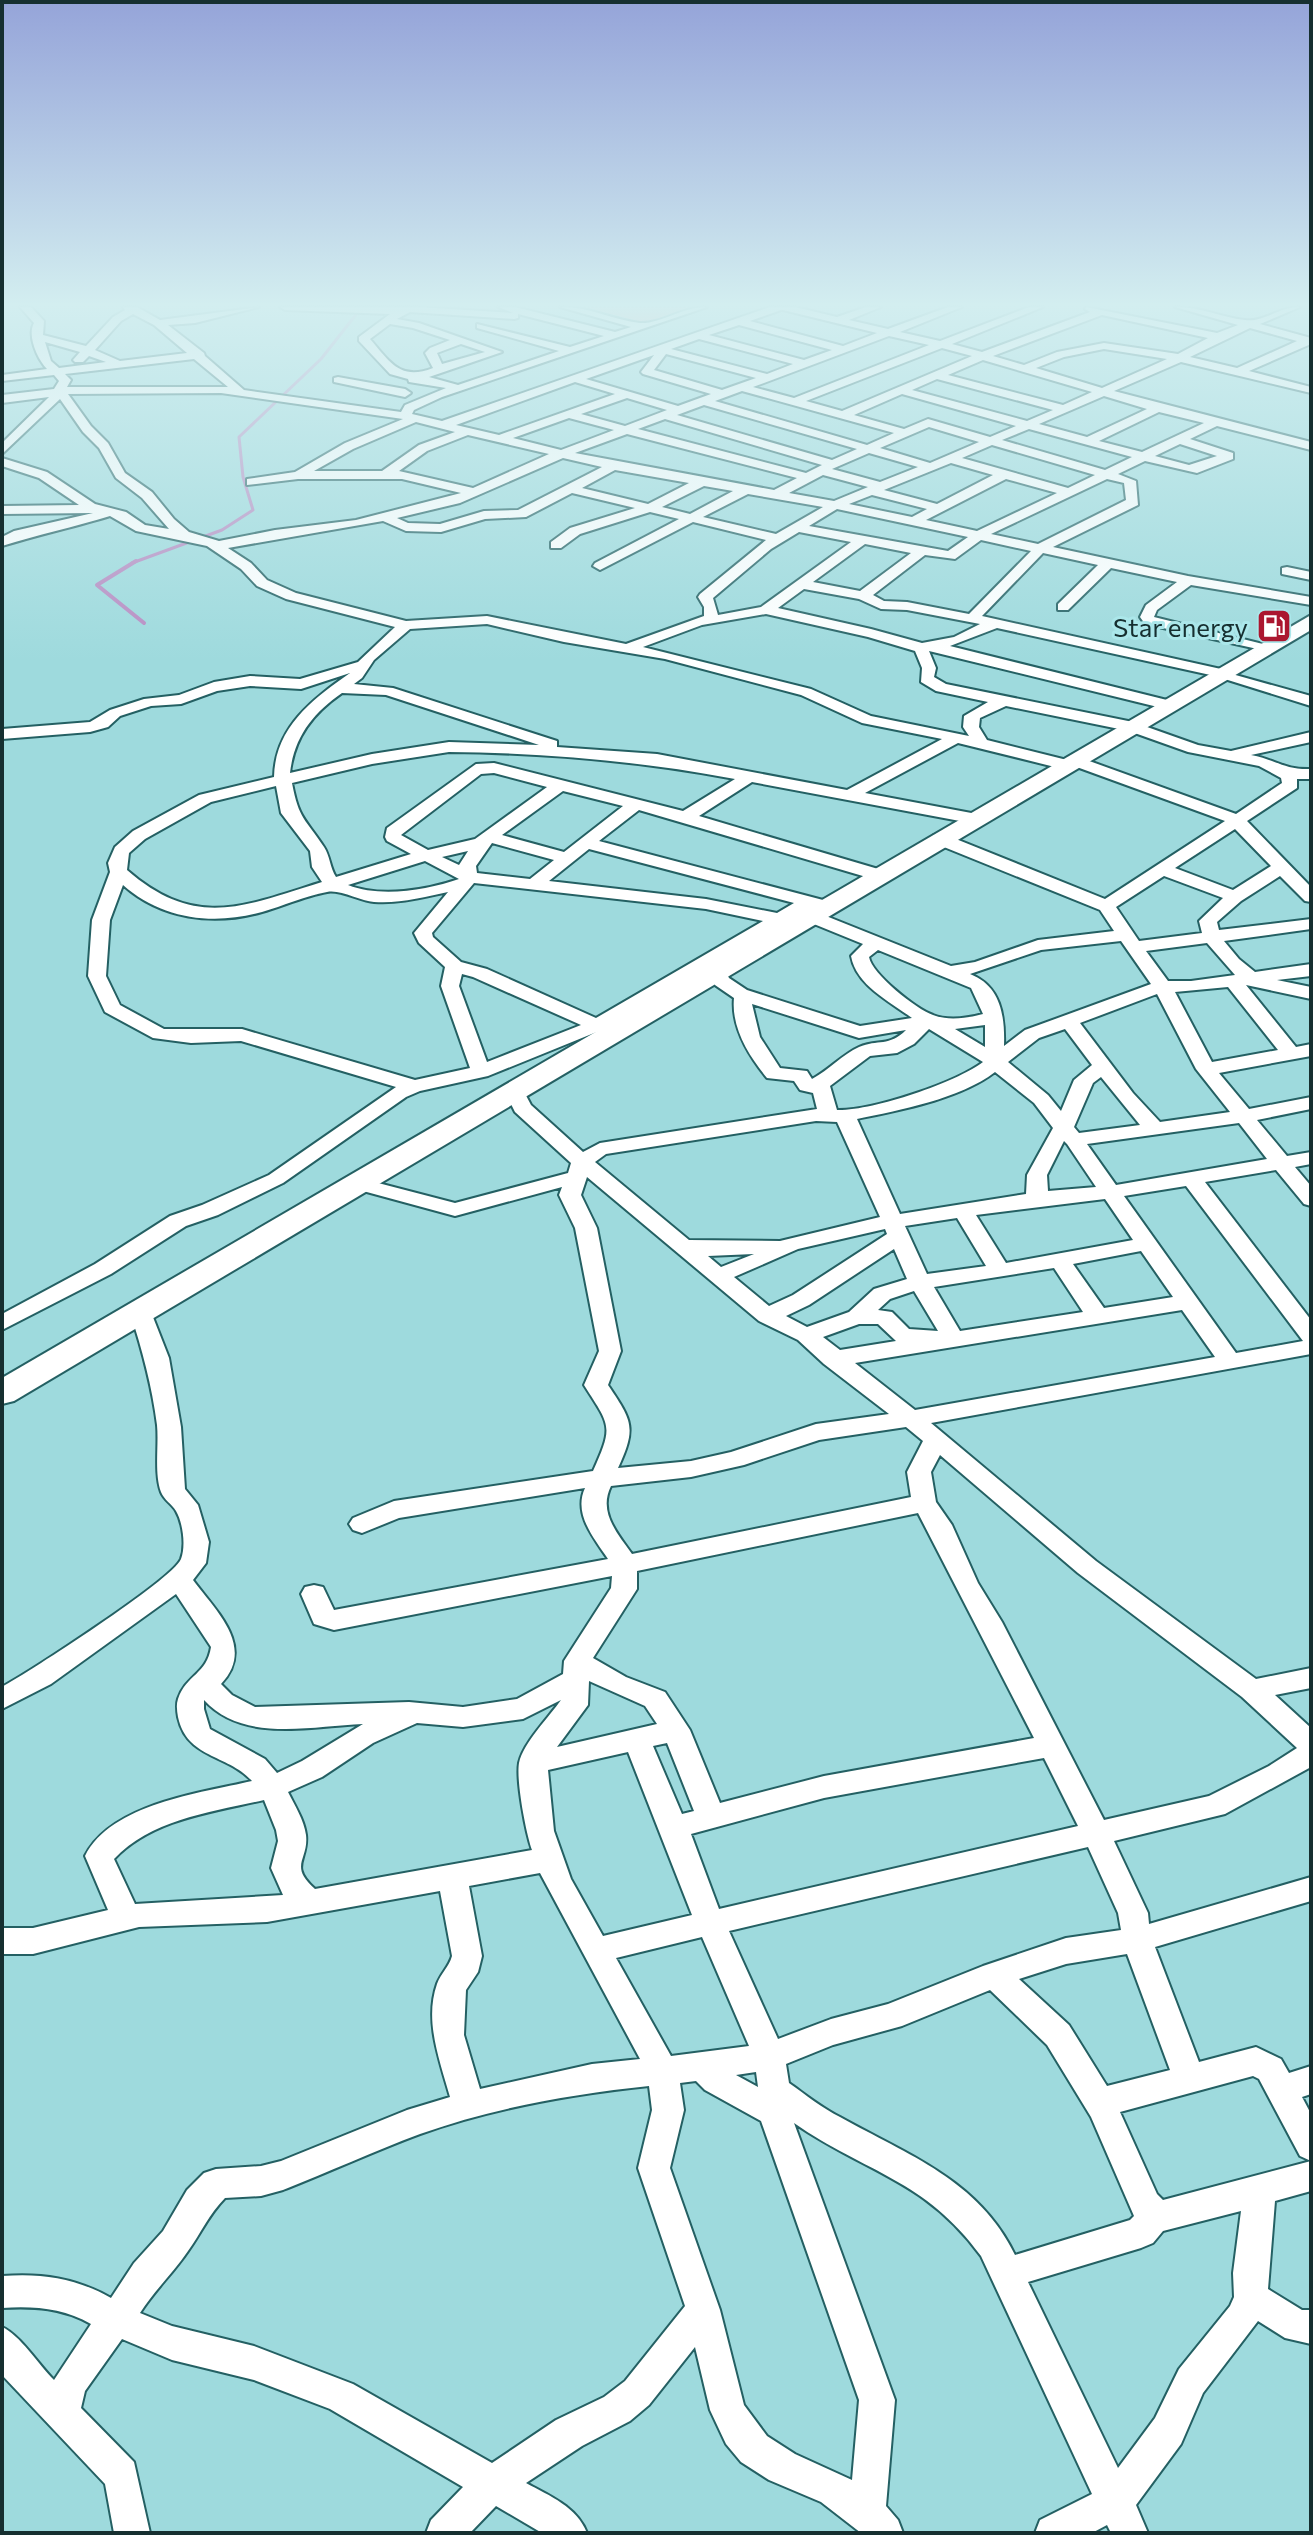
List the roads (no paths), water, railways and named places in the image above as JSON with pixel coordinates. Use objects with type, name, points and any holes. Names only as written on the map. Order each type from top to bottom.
[{"type":"highway","points":[[2,1393],[717,972],[815,908],[976,819],[1311,621]]},
{"type":"street","points":[[2,450],[24,425]]},
{"type":"street","points":[[85,425],[104,446],[120,475],[147,495],[169,522],[184,534]]},
{"type":"street","points":[[298,475],[392,425]]},
{"type":"street","points":[[450,425],[558,455],[835,505],[1188,580],[1311,601]]},
{"type":"street","points":[[499,439],[536,425]]},
{"type":"street","points":[[607,425],[806,477]]},
{"type":"street","points":[[216,546],[244,539],[320,530],[455,500],[636,425]]},
{"type":"street","points":[[699,425],[937,508]]},
{"type":"street","points":[[789,425],[931,467]]},
{"type":"street","points":[[827,436],[853,425]]},
{"type":"street","points":[[879,425],[906,433]]},
{"type":"street","points":[[777,494],[826,467],[923,425]]},
{"type":"street","points":[[936,425],[1130,481],[1133,502],[1041,548],[980,607],[972,620]]},
{"type":"street","points":[[711,618],[711,607],[705,597],[779,539],[835,505],[1025,425]]},
{"type":"street","points":[[1027,425],[1194,470],[1229,456],[1160,425]]},
{"type":"street","points":[[1087,442],[1124,425]]},
{"type":"street","points":[[798,528],[920,553],[950,556],[981,534],[1141,457],[1176,431],[1200,425]]},
{"type":"street","points":[[1236,425],[1309,443]]},
{"type":"street","points":[[683,445],[716,430]]},
{"type":"street","points":[[385,475],[423,448],[467,431]]},
{"type":"street","points":[[664,475],[707,452]]},
{"type":"street","points":[[950,459],[1068,492]]},
{"type":"street","points":[[2,462],[43,475],[95,509]]},
{"type":"street","points":[[384,517],[406,527],[441,528],[484,515],[521,514],[613,466]]},
{"type":"street","points":[[252,482],[298,475],[402,475],[475,492]]},
{"type":"street","points":[[402,475],[402,483],[407,488],[455,500]]},
{"type":"street","points":[[915,521],[1003,475]]},
{"type":"street","points":[[556,545],[575,531],[650,508],[701,482]]},
{"type":"street","points":[[570,489],[779,539]]},
{"type":"street","points":[[600,566],[745,490]]},
{"type":"street","points":[[2,510],[95,509],[110,512],[127,518],[141,528],[184,534],[216,546],[272,589],[299,598],[406,625],[487,620],[619,646],[774,682],[806,692],[867,720],[1071,763],[1235,819],[1307,888]]},
{"type":"street","points":[[2,542],[19,534],[68,525],[110,512]]},
{"type":"street","points":[[619,646],[639,645],[711,618],[738,617],[766,610],[862,540]]},
{"type":"street","points":[[863,596],[920,553]]},
{"type":"street","points":[[1063,607],[1108,563]]},
{"type":"street","points":[[1287,571],[1311,576]]},
{"type":"street","points":[[1188,580],[1151,608],[1147,617],[1150,621],[1266,649]]},
{"type":"street","points":[[804,585],[863,596],[881,605],[907,606],[996,623],[1224,675],[1311,701]]},
{"type":"street","points":[[766,610],[1170,705]]},
{"type":"street","points":[[928,648],[996,623]]},
{"type":"street","points":[[406,625],[361,669],[303,717],[284,756],[283,780],[289,813],[318,851],[321,867],[332,884],[345,891],[374,897],[408,895],[466,881],[535,883],[706,904],[780,919]]},
{"type":"street","points":[[928,648],[926,679],[930,683],[1001,702],[1133,727],[1194,749],[1264,762],[1288,775],[1311,774]]},
{"type":"street","points":[[301,684],[361,669]]},
{"type":"street","points":[[361,669],[377,688]]},
{"type":"street","points":[[2,734],[90,727],[132,706],[181,699],[214,687],[250,681],[377,688],[476,717],[582,755]]},
{"type":"street","points":[[317,703],[377,688]]},
{"type":"street","points":[[982,745],[971,727],[972,716],[1001,702]]},
{"type":"street","points":[[851,794],[955,738]]},
{"type":"street","points":[[1234,754],[1310,740]]},
{"type":"street","points":[[414,1086],[242,1035],[191,1037],[160,1034],[112,1008],[97,976],[101,920],[119,872],[117,863],[121,851],[139,835],[205,798],[393,755],[449,747],[657,759],[976,819]]},
{"type":"street","points":[[466,881],[427,855],[399,842],[393,837],[393,832],[462,783],[476,769],[494,768],[686,817],[879,875]]},
{"type":"street","points":[[1106,906],[1291,785],[1288,775]]},
{"type":"street","points":[[686,817],[750,776]]},
{"type":"street","points":[[560,785],[485,840],[467,866],[466,881],[423,933],[454,966],[480,973],[597,1025]]},
{"type":"street","points":[[535,883],[635,805]]},
{"type":"street","points":[[940,839],[1106,906],[1162,986],[1206,1069],[1241,1117],[1311,1200]]},
{"type":"street","points":[[119,872],[144,894],[169,907],[193,913],[253,909],[485,840],[567,858]]},
{"type":"street","points":[[586,843],[815,908],[875,943],[978,984],[988,994],[994,1061]]},
{"type":"street","points":[[1206,1069],[1301,1052],[1218,948],[1208,921],[1235,897],[1282,867]]},
{"type":"street","points":[[1161,869],[1235,897]]},
{"type":"street","points":[[2,1323],[103,1269],[178,1221],[210,1210],[276,1179],[383,1102],[414,1086],[481,1072],[597,1025],[780,919],[815,908]]},
{"type":"street","points":[[1213,916],[1245,925],[1255,932]]},
{"type":"street","points":[[949,972],[979,967],[1038,945],[1213,938],[1311,924]]},
{"type":"street","points":[[875,943],[860,956],[862,968],[872,980],[928,1021],[994,1061],[1033,1091],[1069,1134],[1230,1362]]},
{"type":"street","points":[[454,966],[450,986],[481,1072]]},
{"type":"street","points":[[204,1682],[222,1702],[251,1718],[414,1712],[463,1717],[523,1709],[576,1670],[624,1589],[625,1564],[597,1524],[593,1497],[619,1440],[619,1420],[596,1385],[610,1351],[586,1228],[570,1195],[580,1170],[600,1149],[816,1115],[836,1116],[907,1102],[976,1077],[1032,1034],[1162,986],[1191,987],[1311,970]]},
{"type":"street","points":[[717,972],[722,981],[744,995],[859,1032],[928,1021],[966,1024],[991,1018]]},
{"type":"street","points":[[1242,980],[1311,993]]},
{"type":"street","points":[[744,995],[742,1003],[754,1050],[774,1074],[800,1075],[807,1086],[822,1089],[896,1228],[950,1339]]},
{"type":"street","points":[[909,1039],[950,1034],[991,1018]]},
{"type":"street","points":[[1068,1020],[1155,1129]]},
{"type":"street","points":[[812,1087],[838,1073],[865,1051],[890,1049],[909,1039],[928,1021]]},
{"type":"street","points":[[1037,1199],[1037,1175],[1069,1134],[1084,1080],[1103,1066]]},
{"type":"street","points":[[515,1092],[522,1108],[580,1170],[683,1245],[767,1316],[806,1335],[832,1359],[998,1489],[1087,1567],[1252,1690],[1311,1745]]},
{"type":"street","points":[[1069,1134],[1155,1129],[1311,1103]]},
{"type":"street","points":[[683,1245],[707,1249],[784,1247],[896,1228],[963,1210],[1111,1192],[1311,1158]]},
{"type":"street","points":[[359,1184],[455,1210],[580,1170]]},
{"type":"street","points":[[1191,1178],[1311,1336]]},
{"type":"street","points":[[963,1210],[1000,1271]]},
{"type":"street","points":[[767,1316],[801,1300],[873,1252],[896,1228]]},
{"type":"street","points":[[857,1317],[882,1294],[920,1282],[1000,1271],[1145,1244]]},
{"type":"street","points":[[719,1275],[756,1262],[784,1247]]},
{"type":"street","points":[[1059,1259],[1096,1314]]},
{"type":"street","points":[[832,1359],[1096,1314],[1187,1302]]},
{"type":"street","points":[[2,1699],[42,1677],[179,1579],[193,1563],[196,1542],[186,1505],[173,1491],[157,1358],[141,1312]]},
{"type":"street","points":[[806,1335],[857,1317],[884,1317],[903,1336],[950,1339]]},
{"type":"street","points":[[362,1524],[394,1510],[553,1483],[691,1469],[735,1459],[816,1432],[910,1419],[1311,1347]]},
{"type":"street","points":[[935,1441],[919,1472],[924,1503],[939,1525],[966,1585],[989,1622],[1133,1913],[1137,1940],[1189,2078]]},
{"type":"street","points":[[314,1594],[323,1617],[334,1620],[924,1503]]},
{"type":"street","points":[[179,1579],[211,1623],[224,1647],[220,1667],[196,1690],[189,1707],[197,1733],[211,1747],[262,1772],[288,1823],[293,1840],[286,1862],[290,1886],[309,1902]]},
{"type":"street","points":[[576,1670],[655,1699],[676,1730],[711,1817]]},
{"type":"street","points":[[576,1670],[574,1705],[556,1724],[533,1763],[540,1831],[557,1881],[663,2071],[668,2110],[654,2168],[703,2310],[728,2410],[754,2449],[782,2467],[834,2489],[876,2522]]},
{"type":"street","points":[[1252,1690],[1311,1678]]},
{"type":"street","points":[[128,1918],[112,1892],[99,1856],[118,1836],[169,1811],[270,1788],[312,1769],[363,1736],[414,1712]]},
{"type":"street","points":[[533,1763],[676,1730]]},
{"type":"street","points":[[637,1740],[769,2056],[775,2102],[877,2400],[876,2522]]},
{"type":"street","points":[[674,1828],[824,1787],[1050,1746]]},
{"type":"street","points":[[595,1950],[1215,1806],[1279,1774],[1311,1753]]},
{"type":"street","points":[[2,1941],[33,1941],[128,1918],[267,1910],[453,1879],[550,1859]]},
{"type":"street","points":[[453,1879],[467,1956],[463,1972],[451,1986],[448,2035],[469,2106]]},
{"type":"street","points":[[61,2415],[70,2384],[146,2274],[175,2242],[199,2201],[216,2184],[261,2181],[283,2175],[418,2120],[469,2106],[592,2078],[702,2067],[769,2056],[831,2032],[891,2017],[994,1975],[1066,1951],[1137,1940],[1311,1889]]},
{"type":"street","points":[[994,1975],[1058,2035],[1103,2109],[1145,2205],[1156,2215],[1169,2216],[1311,2176]]},
{"type":"street","points":[[1103,2109],[1111,2099],[1256,2061],[1297,2084],[1311,2146]]},
{"type":"street","points":[[702,2067],[716,2080],[775,2102],[946,2190],[977,2221],[1007,2273],[1130,2533]]},
{"type":"street","points":[[1053,2533],[1116,2501],[1168,2431],[1191,2381],[1242,2318],[1251,2298],[1250,2273],[1260,2192]]},
{"type":"street","points":[[1007,2273],[1141,2232],[1156,2215]]},
{"type":"street","points":[[2,2292],[33,2290],[78,2298],[116,2320],[172,2343],[254,2363],[341,2396],[555,2520],[569,2533]]},
{"type":"street","points":[[1251,2298],[1297,2326],[1311,2327]]},
{"type":"street","points":[[444,2533],[492,2484],[569,2433],[617,2409],[637,2393],[703,2310]]},
{"type":"street","points":[[2,2344],[18,2368],[121,2475],[132,2533]]},
{"type":"waterway","points":[[134,562],[222,530],[253,510],[243,477],[239,437],[251,425]]},
{"type":"waterway","points":[[134,562],[97,585],[144,623]]},
{"type":"place","name":"Star energy","points":[[1274,626]]}]
